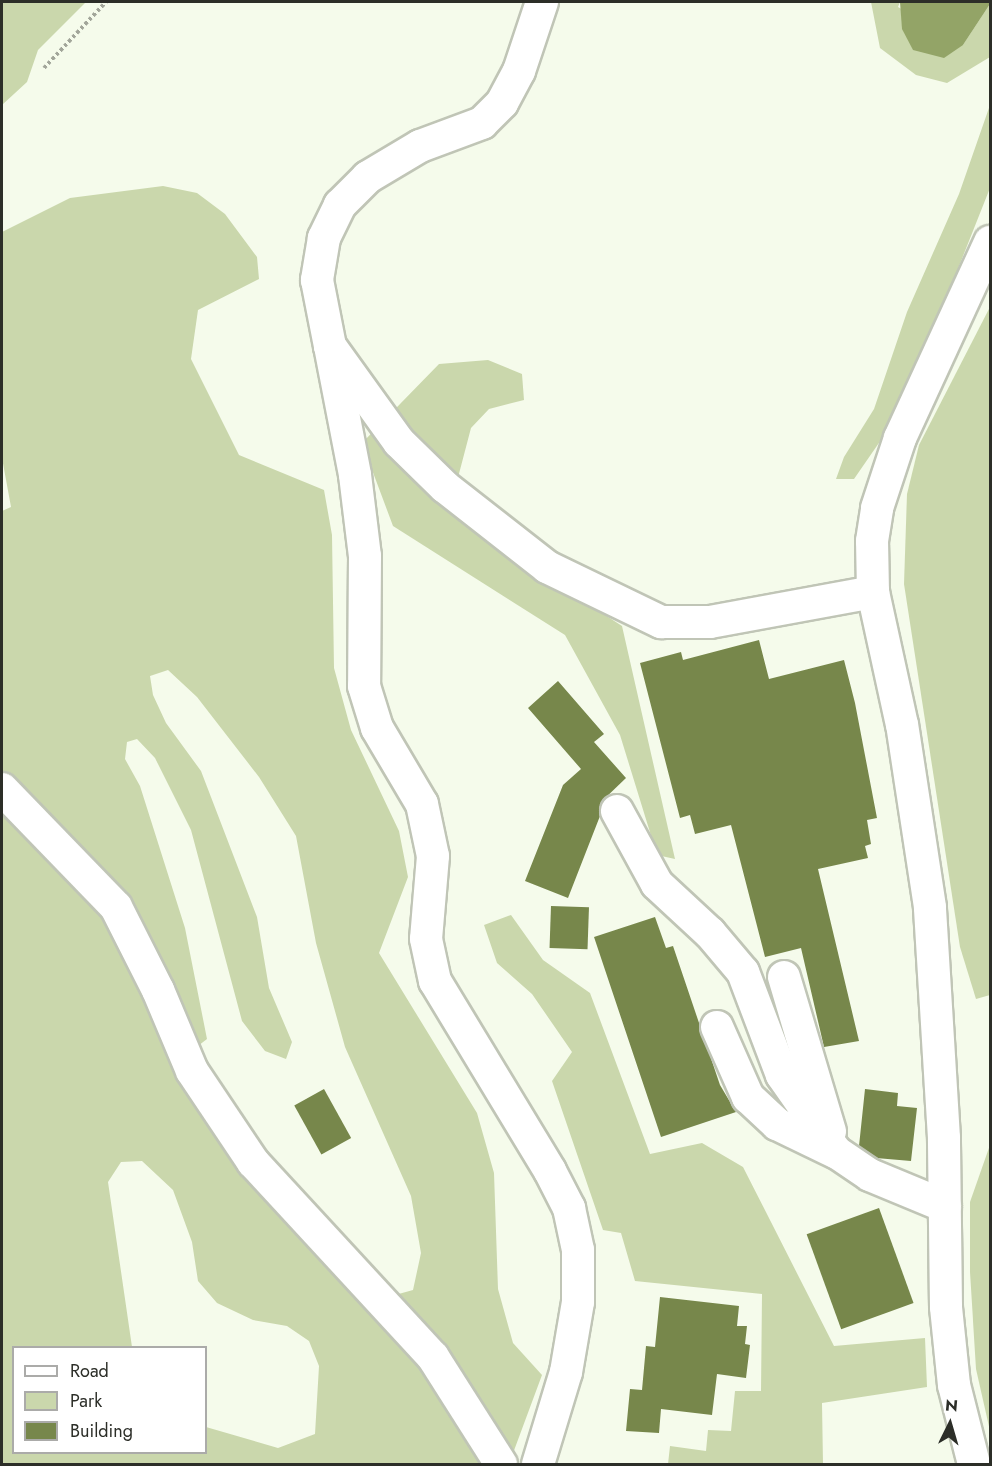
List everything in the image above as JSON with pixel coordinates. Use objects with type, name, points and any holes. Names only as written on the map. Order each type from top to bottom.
[{"type":"street","points":[[538,1464],[566,1372],[578,1302],[578,1250],[569,1208],[550,1171],[435,981],[426,939],[433,856],[422,804],[377,728],[364,687],[365,556],[355,475],[317,280],[324,238],[340,205],[368,177],[420,146],[482,123],[502,104],[519,71],[542,2]]},
{"type":"street","points":[[974,1464],[954,1385],[946,1307],[945,1206],[930,907],[902,725],[873,592],[877,508],[900,438],[990,242]]},
{"type":"street","points":[[330,346],[399,442],[445,487],[547,567],[661,622],[710,621],[873,592]]},
{"type":"street","points":[[2,789],[116,907],[158,990],[192,1071],[253,1162],[433,1357],[501,1464]]},
{"type":"street","points":[[617,811],[657,884],[710,933],[742,972],[782,1075],[836,1152]]},
{"type":"street","points":[[784,976],[836,1152]]},
{"type":"street","points":[[717,1027],[748,1097],[796,1137],[836,1152],[870,1175],[945,1206]]},
{"type":"path","points":[[44,68],[106,2]]},
{"type":"green space","points":[[2,2],[86,2],[38,50],[27,82],[2,105]]},
{"type":"green space","points":[[871,2],[900,2],[898,7],[963,45],[990,4],[990,57],[947,83],[916,75],[880,48]]},
{"type":"green space","points":[[990,105],[990,188],[919,367],[892,424],[854,479],[836,479],[844,457],[874,409],[907,312],[959,194]]},
{"type":"green space","points":[[163,186],[197,193],[225,214],[257,257],[259,279],[198,310],[191,359],[239,455],[324,490],[332,535],[334,668],[351,730],[399,831],[408,877],[379,953],[477,1113],[494,1173],[498,1289],[513,1343],[542,1375],[509,1464],[2,1464],[2,511],[11,507],[2,458],[2,232],[70,198]],"holes":[[[168,670],[197,697],[259,777],[296,836],[316,943],[345,1047],[411,1196],[421,1253],[413,1290],[366,1303],[177,1062],[207,1039],[185,928],[140,786],[125,759],[127,742],[137,739],[155,758],[191,830],[242,1021],[265,1051],[286,1059],[292,1042],[269,988],[257,917],[201,771],[166,723],[153,695],[150,676]],[[142,1161],[173,1190],[192,1242],[198,1281],[217,1303],[253,1320],[287,1326],[309,1341],[319,1366],[315,1434],[278,1448],[207,1427],[207,1454],[12,1454],[12,1346],[132,1346],[108,1182],[121,1162]]]},
{"type":"green space","points":[[990,307],[990,995],[976,999],[960,947],[904,584],[907,494],[919,445]]},
{"type":"green space","points":[[488,360],[522,374],[524,400],[489,409],[471,428],[450,508],[492,542],[622,626],[675,859],[657,855],[620,735],[565,635],[393,526],[362,443],[439,364]]},
{"type":"green space","points":[[511,915],[543,960],[590,993],[650,1154],[702,1143],[743,1167],[834,1346],[925,1338],[927,1387],[822,1403],[823,1464],[668,1464],[670,1446],[706,1451],[708,1430],[731,1431],[735,1391],[761,1391],[762,1294],[635,1281],[621,1233],[603,1230],[552,1081],[572,1052],[532,994],[497,963],[484,925]]},
{"type":"green space","points":[[990,1145],[990,1431],[976,1369],[970,1272],[970,1202]]},
{"type":"shaded area","points":[[900,2],[990,2],[990,4],[963,45],[944,58],[913,50],[902,29]]},
{"type":"building","points":[[759,640],[769,679],[844,660],[855,703],[877,818],[867,820],[871,844],[865,846],[868,858],[818,869],[859,1041],[824,1047],[801,948],[765,957],[731,825],[695,834],[690,815],[680,818],[640,663],[681,652],[683,660]]},
{"type":"building","points":[[558,681],[604,734],[594,742],[626,778],[601,802],[600,816],[568,898],[525,881],[563,785],[581,769],[528,708]]},
{"type":"building","points":[[551,906],[589,907],[588,949],[550,948]]},
{"type":"building","points":[[655,917],[666,948],[673,946],[720,1085],[736,1112],[661,1137],[594,937]]},
{"type":"building","points":[[324,1089],[351,1138],[321,1154],[294,1105]]},
{"type":"building","points":[[865,1089],[898,1093],[897,1106],[917,1108],[911,1161],[876,1158],[859,1146]]},
{"type":"building","points":[[879,1208],[914,1303],[841,1329],[807,1234]]},
{"type":"building","points":[[660,1297],[739,1306],[737,1326],[747,1326],[745,1344],[750,1345],[746,1378],[717,1374],[712,1415],[661,1409],[659,1433],[626,1431],[630,1389],[642,1390],[646,1346],[655,1347]]}]
